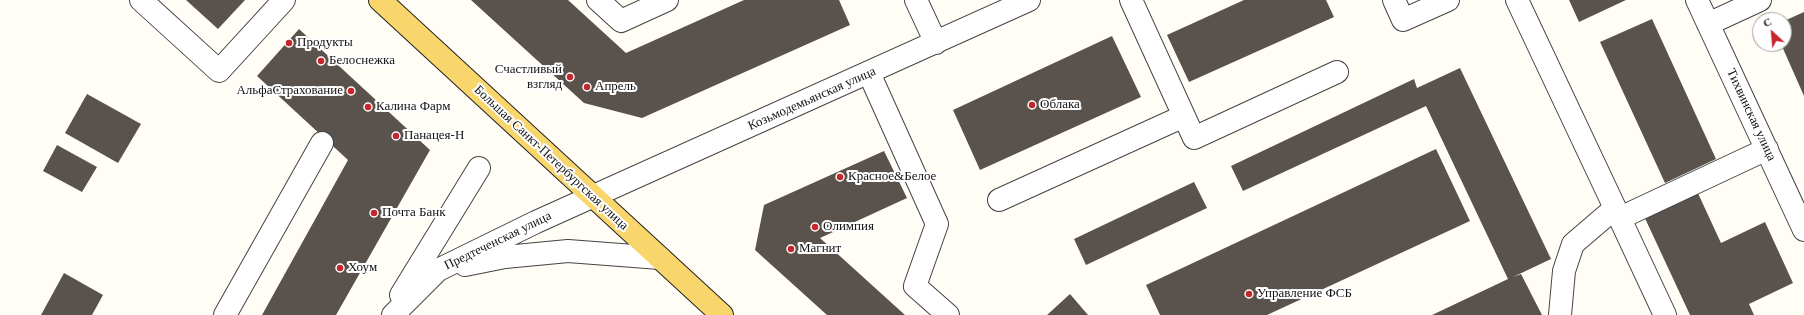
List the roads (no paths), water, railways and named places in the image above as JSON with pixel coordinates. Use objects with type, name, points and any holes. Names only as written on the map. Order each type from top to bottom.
[{"type":"main road","name":"Большая Санкт-Петербургская улица","points":[[380,0],[722,315]]},
{"type":"street","points":[[141,0],[219,71],[284,0]]},
{"type":"street","points":[[598,0],[621,21],[667,0]]},
{"type":"street","points":[[916,0],[936,43]]},
{"type":"street","name":"Козьмодемьянская улица","points":[[593,197],[1030,0]]},
{"type":"street","points":[[1131,0],[1194,138],[1338,72]]},
{"type":"street","points":[[1394,0],[1403,20],[1448,0]]},
{"type":"street","points":[[1517,0],[1665,315]]},
{"type":"street","name":"Тихвинская улица","points":[[1697,0],[1804,230]]},
{"type":"street","points":[[1708,24],[1760,0]]},
{"type":"street","points":[[869,73],[937,224],[916,286],[948,315]]},
{"type":"street","points":[[999,200],[1184,116]]},
{"type":"street","points":[[225,315],[322,143]]},
{"type":"street","points":[[1560,315],[1564,271],[1573,244],[1618,213],[1767,149]]},
{"type":"street","points":[[389,315],[479,168]]},
{"type":"street","name":"Предтеченская улица","points":[[393,315],[438,270],[536,222],[593,197]]},
{"type":"street","points":[[438,270],[505,257],[568,251],[660,258]]},
{"type":"place","name":"Продукты","points":[[289,43]]},
{"type":"place","name":"Белоснежка","points":[[321,61]]},
{"type":"place","name":"Счастливый взгляд","points":[[570,77]]},
{"type":"place","name":"Апрель","points":[[587,87]]},
{"type":"place","name":"АльфаСтрахование","points":[[351,91]]},
{"type":"place","name":"Облака","points":[[1032,105]]},
{"type":"place","name":"Калина Фарм","points":[[368,107]]},
{"type":"place","name":"Панацея-Н","points":[[396,136]]},
{"type":"place","name":"Красное&Белое","points":[[840,177]]},
{"type":"place","name":"Почта Банк","points":[[374,213]]},
{"type":"place","name":"Олимпия","points":[[815,227]]},
{"type":"place","name":"Магнит","points":[[791,249]]},
{"type":"place","name":"Хоум","points":[[340,268]]},
{"type":"place","name":"Управление ФСБ","points":[[1249,294]]}]
